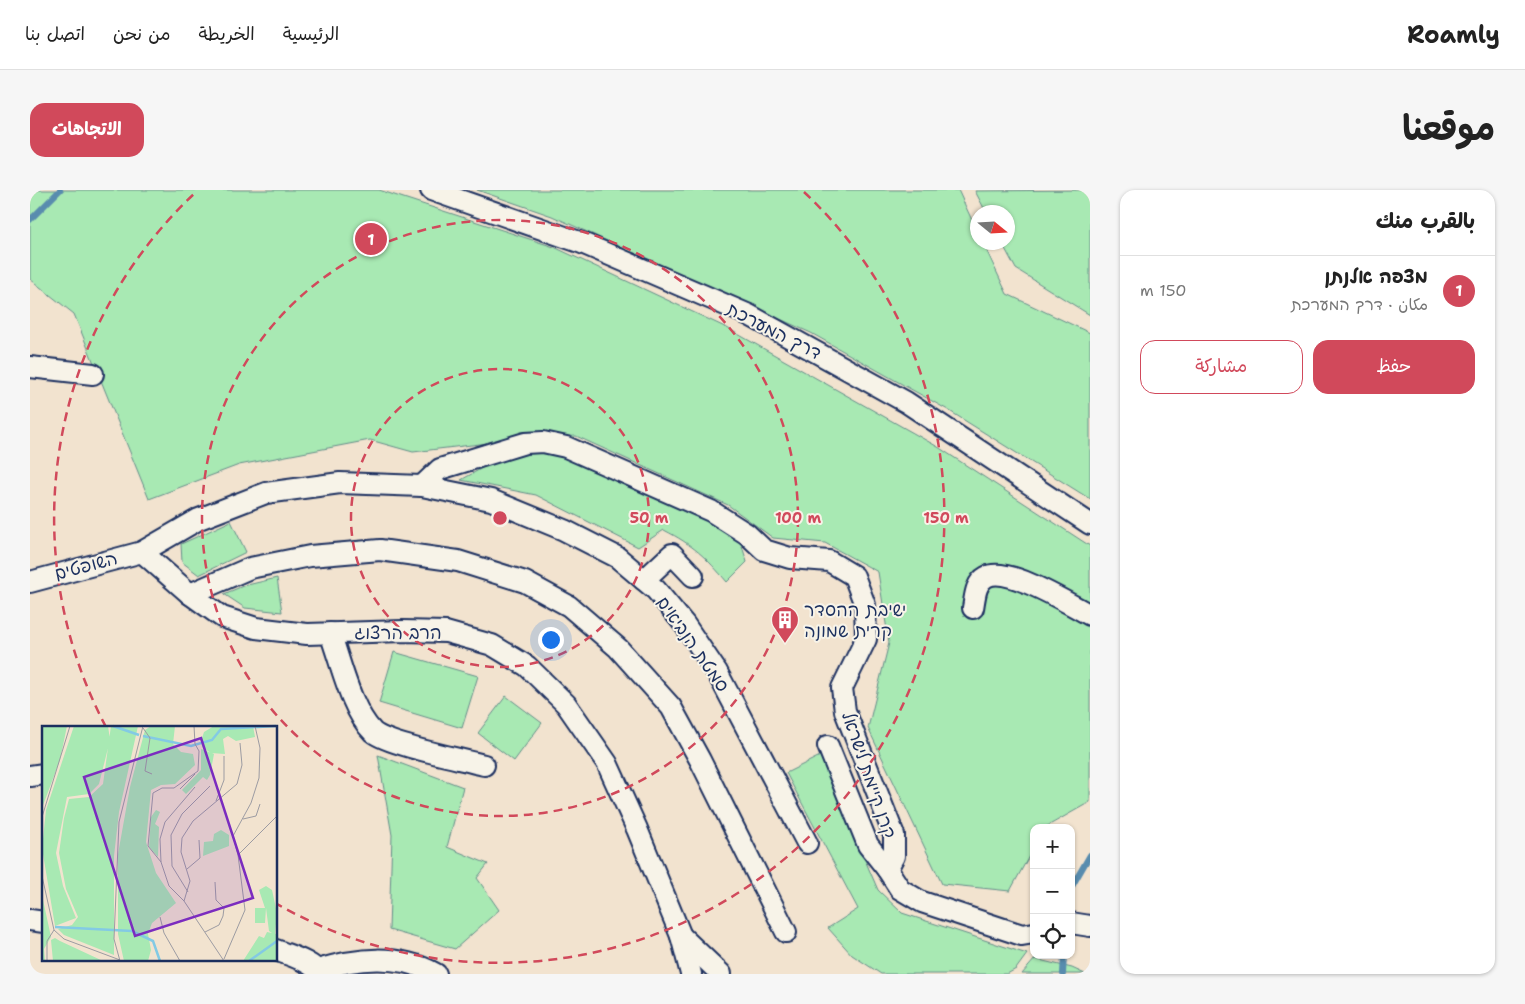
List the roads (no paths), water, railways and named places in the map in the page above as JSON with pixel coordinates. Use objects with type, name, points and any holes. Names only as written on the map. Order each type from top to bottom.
[{"type":"street","name":"דרך המערכת","points":[[431,190],[582,243],[749,315],[906,402],[1090,524]]},
{"type":"street","points":[[30,367],[94,374]]},
{"type":"street","name":"קרן קיימת לישראל","points":[[422,486],[440,469],[525,443],[543,442],[566,447],[711,510],[747,534],[764,550],[790,558],[829,561],[854,576],[865,605],[866,639],[842,688],[845,711],[894,835],[894,856],[887,869]]},
{"type":"street","name":"סמטת הנביאים","points":[[142,552],[199,519],[266,493],[340,483],[422,486],[491,500],[564,530],[617,558],[656,590],[685,626],[717,672],[807,843]]},
{"type":"street","points":[[190,594],[250,568],[310,556],[380,550],[458,561],[525,582],[570,606],[618,648],[671,707],[700,760],[786,932]]},
{"type":"street","name":"השופטים","points":[[30,582],[142,552]]},
{"type":"street","name":"הרב הרצוג","points":[[142,552],[190,594],[222,617],[256,628],[307,634],[403,630],[446,632],[492,644],[527,666],[566,704],[606,763],[637,829],[681,936],[692,974]]},
{"type":"street","points":[[644,580],[672,554],[693,576]]},
{"type":"street","points":[[974,608],[976,590],[985,577],[1000,573],[1021,580],[1090,615]]},
{"type":"street","points":[[330,633],[360,714],[375,733],[406,746],[484,765]]},
{"type":"street","points":[[828,746],[868,845],[900,889],[922,902],[1022,935],[1030,933]]},
{"type":"street","points":[[1075,924],[1090,926]]},
{"type":"street","points":[[681,936],[720,974]]},
{"type":"street","points":[[278,951],[298,958],[319,972],[344,962],[369,959],[402,961],[423,967],[436,974]]},
{"type":"waterway","points":[[30,220],[60,190]]},
{"type":"waterway","points":[[1075,881],[1090,855]]},
{"type":"waterway","points":[[1063,974],[1064,959]]},
{"type":"place","name":"מצפה אלנתן","points":[[371,239]]},
{"type":"place","name":"ישיבת ההסדר קרית שמונה","points":[[785,644]]}]
